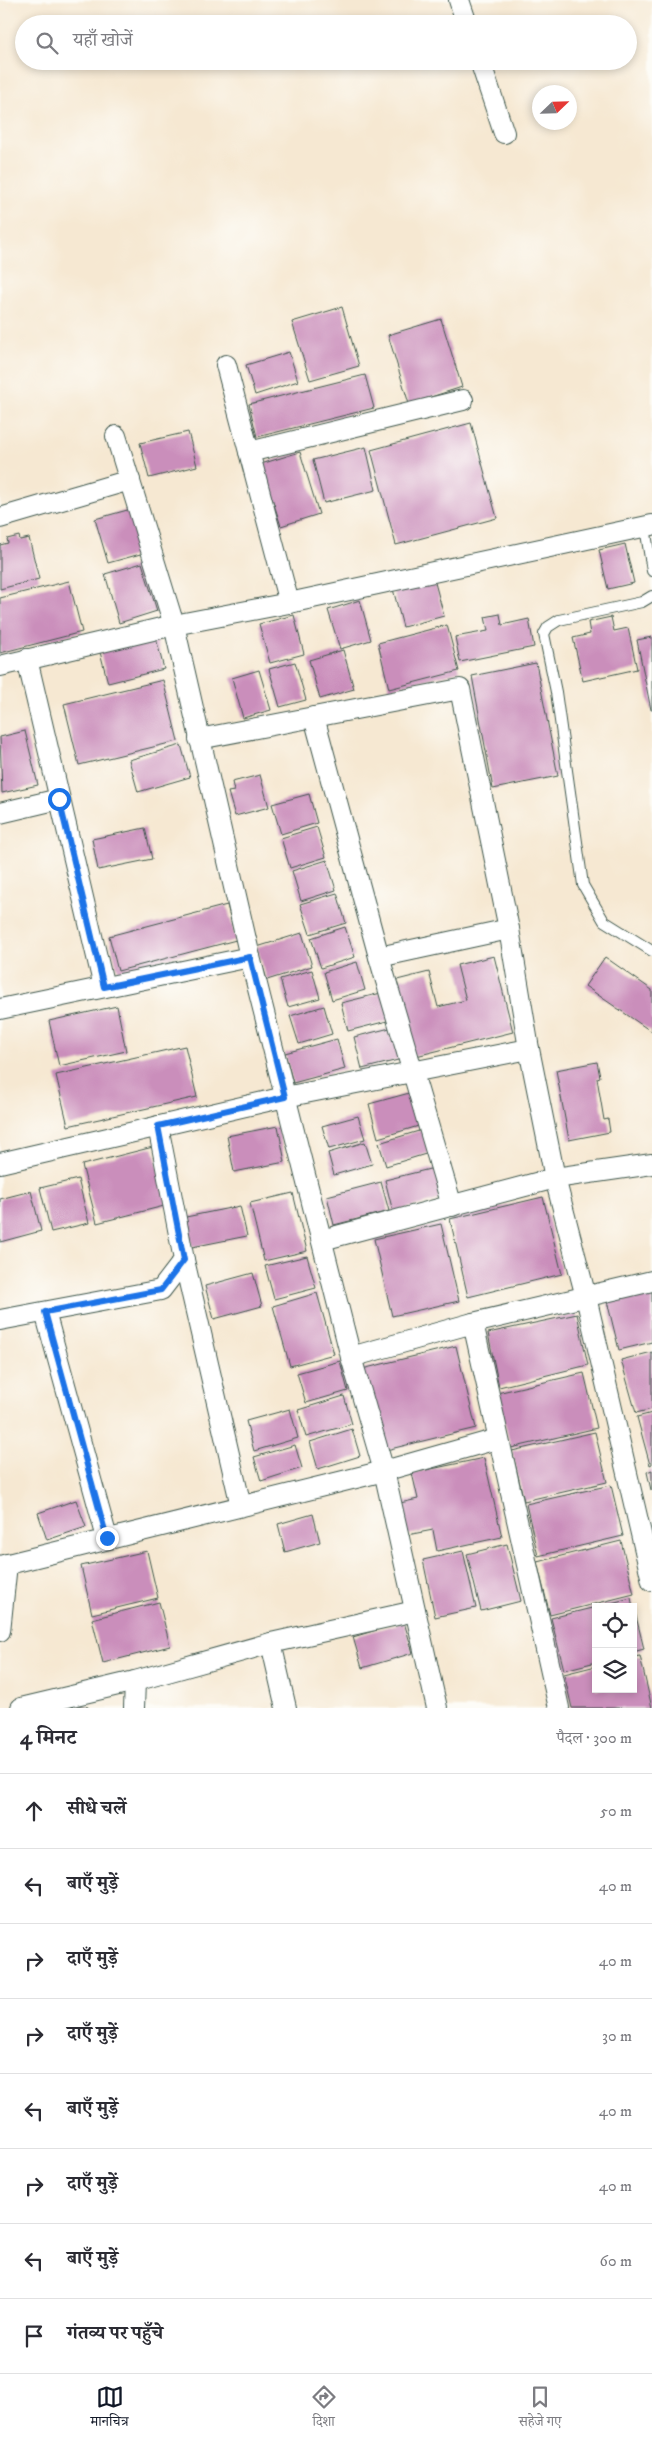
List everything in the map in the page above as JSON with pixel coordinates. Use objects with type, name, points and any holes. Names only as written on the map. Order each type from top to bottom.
[{"type":"street","points":[[459,0],[464,15]]},
{"type":"street","points":[[483,70],[504,134]]},
{"type":"street","points":[[226,365],[289,603]]},
{"type":"street","points":[[249,452],[463,400]]},
{"type":"street","points":[[116,436],[174,625],[250,957],[351,1357],[384,1471],[437,1708]]},
{"type":"street","points":[[0,518],[130,480]]},
{"type":"street","points":[[0,666],[174,625],[289,603],[648,526]]},
{"type":"street","points":[[27,659],[104,987]]},
{"type":"street","points":[[199,739],[460,689],[509,929],[528,1049],[555,1178],[586,1297],[652,1581]]},
{"type":"street","points":[[314,717],[379,957],[452,1206]]},
{"type":"street","points":[[0,813],[59,799]]},
{"type":"street","points":[[379,957],[509,929]]},
{"type":"street","points":[[0,1009],[250,957]]},
{"type":"street","points":[[0,1162],[285,1097],[528,1049]]},
{"type":"street","points":[[158,1126],[184,1260],[241,1506]]},
{"type":"street","points":[[322,1240],[555,1178],[652,1164]]},
{"type":"street","points":[[0,1320],[161,1290],[184,1260]]},
{"type":"street","points":[[351,1357],[473,1323],[652,1281]]},
{"type":"street","points":[[45,1312],[107,1538]]},
{"type":"street","points":[[473,1323],[497,1439],[559,1708]]},
{"type":"street","points":[[0,1631],[4,1565],[384,1471],[497,1439]]},
{"type":"street","points":[[21,1708],[135,1681],[271,1643],[416,1610]]},
{"type":"street","points":[[271,1643],[286,1708]]},
{"type":"street","points":[[134,1708],[135,1681]]},
{"type":"lane","points":[[648,526],[652,572]]},
{"type":"lane","points":[[652,596],[642,602],[559,620],[548,627],[544,634],[556,692],[583,885],[604,921],[652,952]]},
{"type":"building","points":[[342,307],[359,366],[310,380],[292,322]]},
{"type":"building","points":[[441,319],[462,387],[409,404],[388,335]]},
{"type":"building","points":[[289,352],[298,381],[255,395],[246,365]]},
{"type":"building","points":[[365,375],[374,408],[257,437],[249,404]]},
{"type":"building","points":[[471,423],[497,518],[396,545],[371,450]]},
{"type":"building","points":[[188,432],[197,466],[149,478],[140,443]]},
{"type":"building","points":[[366,447],[376,490],[324,503],[313,460]]},
{"type":"building","points":[[300,452],[319,514],[281,526],[261,464]]},
{"type":"building","points":[[131,509],[144,553],[108,563],[95,519]]},
{"type":"building","points":[[19,536],[20,540],[29,538],[39,579],[0,589],[0,545],[8,543],[7,539]]},
{"type":"building","points":[[625,544],[634,583],[608,589],[599,550]]},
{"type":"building","points":[[142,563],[157,611],[119,623],[105,574]]},
{"type":"building","points":[[434,579],[444,616],[403,627],[393,589]]},
{"type":"building","points":[[69,581],[82,632],[0,653],[0,598]]},
{"type":"building","points":[[360,600],[371,640],[340,649],[328,610]]},
{"type":"building","points":[[500,614],[502,625],[529,619],[534,647],[460,662],[455,637],[488,631],[485,617]]},
{"type":"building","points":[[294,615],[304,654],[270,663],[259,624]]},
{"type":"building","points":[[611,617],[614,631],[628,628],[637,669],[583,681],[573,638],[590,634],[588,622]]},
{"type":"building","points":[[447,625],[459,671],[389,689],[378,643]]},
{"type":"building","points":[[652,637],[652,710],[651,710],[637,640]]},
{"type":"building","points":[[156,638],[164,669],[108,683],[100,652]]},
{"type":"building","points":[[343,650],[354,689],[320,699],[309,660]]},
{"type":"building","points":[[295,662],[306,700],[280,707],[269,669]]},
{"type":"building","points":[[536,663],[558,776],[493,789],[472,676]]},
{"type":"building","points":[[259,670],[271,710],[243,718],[232,678]]},
{"type":"building","points":[[163,680],[178,741],[79,765],[64,704]]},
{"type":"building","points":[[25,731],[38,785],[2,793],[0,737]]},
{"type":"building","points":[[181,745],[190,777],[138,792],[129,760]]},
{"type":"building","points":[[260,775],[269,807],[235,816],[228,792],[234,791],[232,782]]},
{"type":"building","points":[[309,794],[317,823],[281,834],[272,804]]},
{"type":"building","points":[[317,827],[326,857],[290,868],[281,838]]},
{"type":"building","points":[[145,828],[152,859],[98,870],[92,839]]},
{"type":"building","points":[[327,860],[336,890],[301,901],[292,871]]},
{"type":"building","points":[[337,893],[346,923],[310,934],[300,904]]},
{"type":"building","points":[[227,905],[236,940],[118,971],[109,936]]},
{"type":"building","points":[[345,927],[355,957],[321,968],[311,938]]},
{"type":"building","points":[[302,933],[312,966],[267,980],[257,947]]},
{"type":"building","points":[[494,956],[513,1032],[412,1057],[393,981],[429,972],[438,1007],[466,1000],[457,965]]},
{"type":"building","points":[[605,957],[652,990],[652,1032],[585,986]]},
{"type":"building","points":[[357,962],[365,990],[332,1000],[324,972]]},
{"type":"building","points":[[312,970],[320,998],[288,1007],[280,979]]},
{"type":"building","points":[[389,991],[395,1019],[348,1031],[341,1003]]},
{"type":"building","points":[[117,1006],[126,1051],[59,1066],[49,1021]]},
{"type":"building","points":[[324,1006],[332,1034],[299,1044],[290,1016]]},
{"type":"building","points":[[398,1026],[406,1058],[362,1069],[354,1037]]},
{"type":"building","points":[[337,1039],[345,1069],[293,1083],[285,1053]]},
{"type":"building","points":[[185,1046],[197,1097],[68,1126],[56,1075]]},
{"type":"building","points":[[597,1062],[600,1077],[597,1078],[604,1120],[608,1119],[610,1132],[569,1140],[556,1070]]},
{"type":"building","points":[[413,1092],[422,1125],[378,1138],[369,1104]]},
{"type":"building","points":[[358,1116],[365,1139],[329,1149],[322,1126]]},
{"type":"building","points":[[278,1126],[285,1162],[234,1172],[227,1136]]},
{"type":"building","points":[[422,1130],[429,1153],[386,1166],[379,1143]]},
{"type":"building","points":[[365,1142],[372,1164],[334,1175],[328,1153]]},
{"type":"building","points":[[153,1147],[168,1205],[97,1223],[82,1165]]},
{"type":"building","points":[[438,1167],[446,1198],[393,1212],[385,1180]]},
{"type":"building","points":[[78,1179],[89,1223],[51,1232],[40,1188]]},
{"type":"building","points":[[381,1182],[389,1211],[334,1225],[327,1196]]},
{"type":"building","points":[[31,1191],[41,1231],[0,1242],[0,1199]]},
{"type":"building","points":[[293,1193],[307,1251],[264,1261],[250,1203]]},
{"type":"building","points":[[543,1197],[562,1274],[468,1297],[450,1219]]},
{"type":"building","points":[[240,1206],[247,1236],[192,1247],[186,1217]]},
{"type":"building","points":[[441,1224],[459,1301],[392,1316],[374,1239]]},
{"type":"building","points":[[307,1256],[316,1288],[274,1299],[265,1266]]},
{"type":"building","points":[[253,1273],[262,1306],[214,1319],[205,1286]]},
{"type":"building","points":[[652,1286],[652,1342],[619,1350],[606,1297]]},
{"type":"building","points":[[317,1293],[334,1354],[290,1366],[273,1306]]},
{"type":"building","points":[[577,1314],[588,1365],[499,1387],[488,1333]]},
{"type":"building","points":[[456,1346],[476,1428],[382,1451],[362,1369]]},
{"type":"building","points":[[652,1352],[652,1409],[636,1413],[621,1360]]},
{"type":"building","points":[[340,1361],[348,1391],[306,1403],[297,1373]]},
{"type":"building","points":[[584,1373],[597,1428],[511,1448],[497,1393]]},
{"type":"building","points":[[344,1396],[352,1424],[306,1437],[298,1410]]},
{"type":"building","points":[[290,1409],[298,1438],[254,1451],[246,1421]]},
{"type":"building","points":[[652,1413],[652,1464],[650,1465],[637,1417]]},
{"type":"building","points":[[352,1429],[360,1456],[318,1469],[310,1442]]},
{"type":"building","points":[[595,1432],[607,1482],[524,1501],[512,1451]]},
{"type":"building","points":[[295,1445],[302,1468],[261,1481],[254,1457]]},
{"type":"building","points":[[484,1458],[502,1537],[437,1551],[433,1530],[407,1535],[400,1503],[418,1499],[412,1473]]},
{"type":"building","points":[[652,1470],[652,1490],[651,1490],[647,1472]]},
{"type":"building","points":[[611,1485],[623,1536],[538,1556],[526,1504]]},
{"type":"building","points":[[76,1500],[86,1527],[47,1540],[38,1513]]},
{"type":"building","points":[[313,1514],[320,1542],[285,1552],[278,1524]]},
{"type":"building","points":[[621,1541],[634,1594],[550,1615],[537,1562]]},
{"type":"building","points":[[507,1544],[521,1601],[481,1611],[467,1554]]},
{"type":"building","points":[[147,1551],[158,1598],[92,1614],[81,1566]]},
{"type":"building","points":[[463,1551],[476,1608],[435,1617],[423,1560]]},
{"type":"building","points":[[631,1598],[632,1603],[611,1603]]},
{"type":"building","points":[[159,1602],[170,1646],[103,1663],[92,1619]]},
{"type":"building","points":[[592,1608],[592,1663],[564,1670],[551,1618]]},
{"type":"building","points":[[637,1620],[644,1649],[637,1651]]},
{"type":"building","points":[[404,1622],[413,1653],[362,1668],[353,1637]]},
{"type":"building","points":[[637,1656],[640,1656],[652,1708],[572,1708],[564,1674],[592,1667],[592,1693],[637,1693]]},
{"type":"building","points":[[73,1705],[88,1707],[88,1708],[72,1708]]},
{"type":"route","points":[[59,799],[104,987],[250,957],[285,1097],[158,1126],[184,1260],[161,1290],[45,1312],[107,1538]]}]
